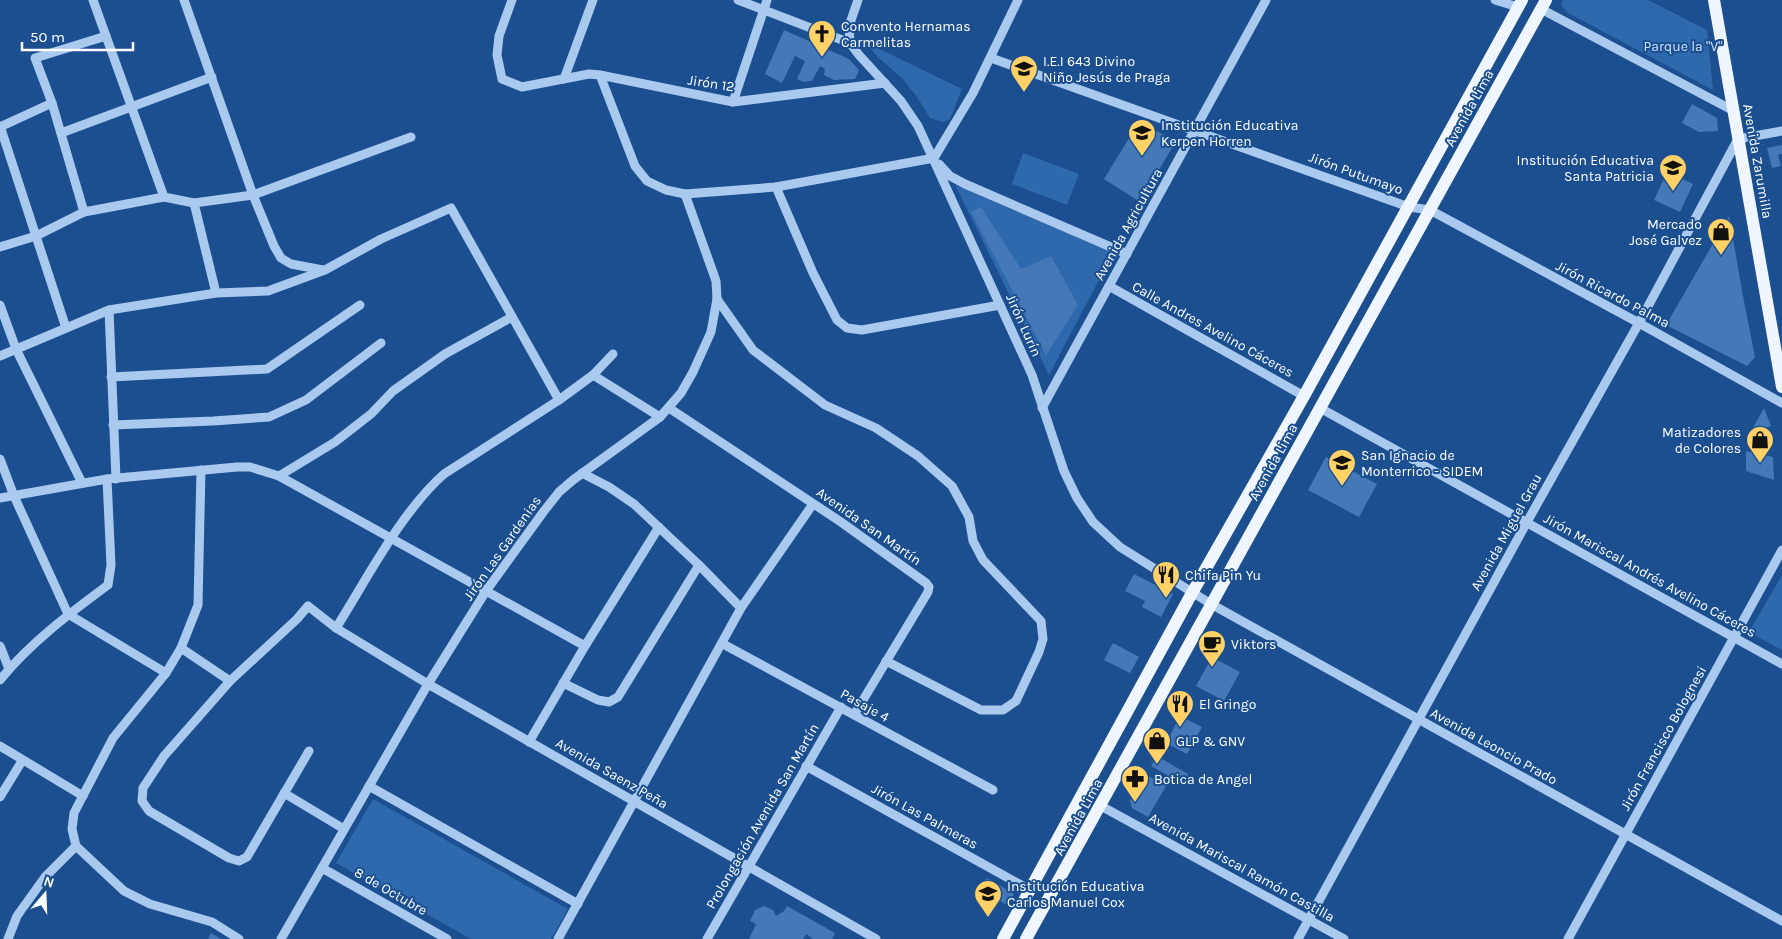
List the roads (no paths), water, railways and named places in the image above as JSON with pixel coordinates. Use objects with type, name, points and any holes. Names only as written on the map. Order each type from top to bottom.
[{"type":"main road","name":"Avenida Zarumilla","points":[[1714,0],[1782,387]]},
{"type":"main road","name":"Avenida Lima","points":[[1003,939],[1192,594],[1304,396],[1520,4]]},
{"type":"main road","name":"Avenida Lima","points":[[1026,939],[1102,806],[1211,604],[1544,4]]},
{"type":"street","points":[[93,0],[164,198]]},
{"type":"street","points":[[184,0],[253,195],[274,246],[281,258],[291,264],[325,270]]},
{"type":"street","name":"Jirón 12","points":[[512,0],[499,36],[497,55],[502,79],[522,87],[589,74],[733,102],[885,83]]},
{"type":"street","points":[[564,79],[593,0]]},
{"type":"street","points":[[738,0],[850,43],[849,26],[858,0]]},
{"type":"street","points":[[733,102],[767,0]]},
{"type":"street","points":[[600,75],[635,166],[647,180],[666,190],[685,194],[776,187],[934,158],[991,58],[1018,0]]},
{"type":"street","name":"Avenida Agricultura","points":[[1042,408],[1266,0]]},
{"type":"street","points":[[1496,0],[1520,4]]},
{"type":"street","points":[[1544,4],[1734,112]]},
{"type":"street","points":[[84,212],[52,103],[35,58],[106,36]]},
{"type":"street","name":"Jirón Lurín","points":[[850,43],[901,100],[918,126],[934,158],[1032,375],[1064,471],[1077,498],[1093,522],[1120,547],[1192,594]]},
{"type":"street","name":"Jirón Putumayo","points":[[991,58],[1409,207],[1430,210]]},
{"type":"street","points":[[61,133],[212,77]]},
{"type":"street","points":[[52,103],[0,126],[66,328]]},
{"type":"street","points":[[1738,139],[1782,131]]},
{"type":"street","points":[[0,247],[36,236],[84,212],[164,198],[194,203],[253,195],[411,137]]},
{"type":"street","name":"Avenida Miguel Grau","points":[[1298,939],[1527,522],[1639,323],[1738,139]]},
{"type":"street","points":[[934,158],[950,176],[965,184],[1127,254]]},
{"type":"street","points":[[776,187],[836,320],[847,328],[862,330],[1000,305]]},
{"type":"street","name":"Jirón Las Gardenias","points":[[281,939],[428,684],[486,591],[549,504],[559,492],[582,473],[660,417],[681,393],[694,372],[711,332],[717,299],[716,281],[685,194]]},
{"type":"street","points":[[194,203],[216,293]]},
{"type":"street","points":[[0,356],[109,310],[216,293],[268,291],[325,270],[381,239],[452,208],[559,400]]},
{"type":"street","name":"Jirón Ricardo Palma","points":[[1430,210],[1782,403]]},
{"type":"street","name":"Calle Andres Avelino Cáceres","points":[[1109,286],[1304,396]]},
{"type":"street","points":[[717,299],[753,350],[825,405],[876,428],[918,456],[952,486],[969,517],[974,541],[983,560],[1041,621],[1043,639],[1039,652],[1016,701],[1003,710],[981,710],[886,661]]},
{"type":"street","points":[[0,305],[16,349],[82,483]]},
{"type":"street","points":[[111,377],[267,368],[360,305]]},
{"type":"street","points":[[0,680],[9,669],[68,614],[108,585],[111,565],[111,479],[114,425],[109,310]]},
{"type":"street","points":[[279,476],[336,442],[371,414],[393,391],[445,354],[512,317]]},
{"type":"street","points":[[114,425],[269,417],[306,400],[382,343]]},
{"type":"street","points":[[336,628],[392,538],[429,487],[444,474],[559,400],[593,375],[613,354]]},
{"type":"street","points":[[593,375],[660,417]]},
{"type":"street","name":"Avenida San Martín","points":[[669,408],[888,554],[929,587],[928,592],[854,715]]},
{"type":"street","name":"Jirón Mariscal Andrés Avelino Cáceres","points":[[1320,408],[1782,664]]},
{"type":"street","points":[[0,459],[14,496],[68,614],[166,673]]},
{"type":"street","points":[[0,498],[111,479],[250,467],[279,476],[585,646]]},
{"type":"street","points":[[201,470],[198,605],[181,648],[166,673],[113,738],[74,812],[72,829],[76,846],[124,891],[150,904],[212,922],[238,939]]},
{"type":"street","points":[[582,473],[609,486],[626,498],[659,527],[742,608]]},
{"type":"street","points":[[558,939],[742,608],[813,504]]},
{"type":"street","points":[[529,742],[585,646],[659,527]]},
{"type":"street","name":"Jirón Francisco Bolognesi","points":[[1568,939],[1782,550]]},
{"type":"street","points":[[563,683],[598,700],[609,702],[618,697],[699,565]]},
{"type":"street","name":"Avenida Leoncio Prado","points":[[1192,594],[1782,921]]},
{"type":"street","name":"Avenida Saenz Peña","points":[[230,682],[297,619],[308,606],[336,628],[428,684],[876,939]]},
{"type":"street","name":"Pasaje 4","points":[[723,644],[993,790]]},
{"type":"street","points":[[0,646],[9,669]]},
{"type":"street","points":[[181,648],[230,682],[164,756],[143,788],[142,801],[149,811],[229,858],[239,861],[247,857],[309,751]]},
{"type":"street","name":"Prolongación Avenida San Martín","points":[[707,939],[841,707]]},
{"type":"street","points":[[0,746],[83,796]]},
{"type":"street","points":[[0,797],[22,761]]},
{"type":"street","name":"Jirón Las Palmeras","points":[[806,766],[1030,890]]},
{"type":"street","points":[[369,786],[578,904]]},
{"type":"street","points":[[284,793],[344,829]]},
{"type":"street","name":"Avenida Mariscal Ramón Castilla","points":[[1102,806],[1344,939]]},
{"type":"street","points":[[8,939],[17,916],[45,877],[76,846]]},
{"type":"street","name":"8 de Octubre","points":[[322,868],[447,939]]},
{"type":"place","name":"Convento Hernamas Carmelitas","points":[[822,58]]},
{"type":"place","name":"I.E.I 643 Divino Niño Jesús de Praga","points":[[1024,93]]},
{"type":"place","name":"Institución Educativa Kerpen Horren","points":[[1142,157]]},
{"type":"place","name":"Institución Educativa Santa Patricia","points":[[1673,192]]},
{"type":"place","name":"Mercado José Galvez","points":[[1721,256]]},
{"type":"place","name":"Matizadores de Colores","points":[[1760,464]]},
{"type":"place","name":"San Ignacio de Monterrico - SIDEM","points":[[1342,487]]},
{"type":"place","name":"Chifa Pin Yu","points":[[1166,599]]},
{"type":"place","name":"Viktors","points":[[1212,668]]},
{"type":"place","name":"El Gringo","points":[[1180,728]]},
{"type":"place","name":"GLP & GNV","points":[[1157,765]]},
{"type":"place","name":"Botica de Angel","points":[[1135,803]]},
{"type":"place","name":"Institución Educativa Carlos Manuel Cox","points":[[988,918]]},
{"type":"park label","name":"Parque la \"V\"","points":[[1683,46]]}]
